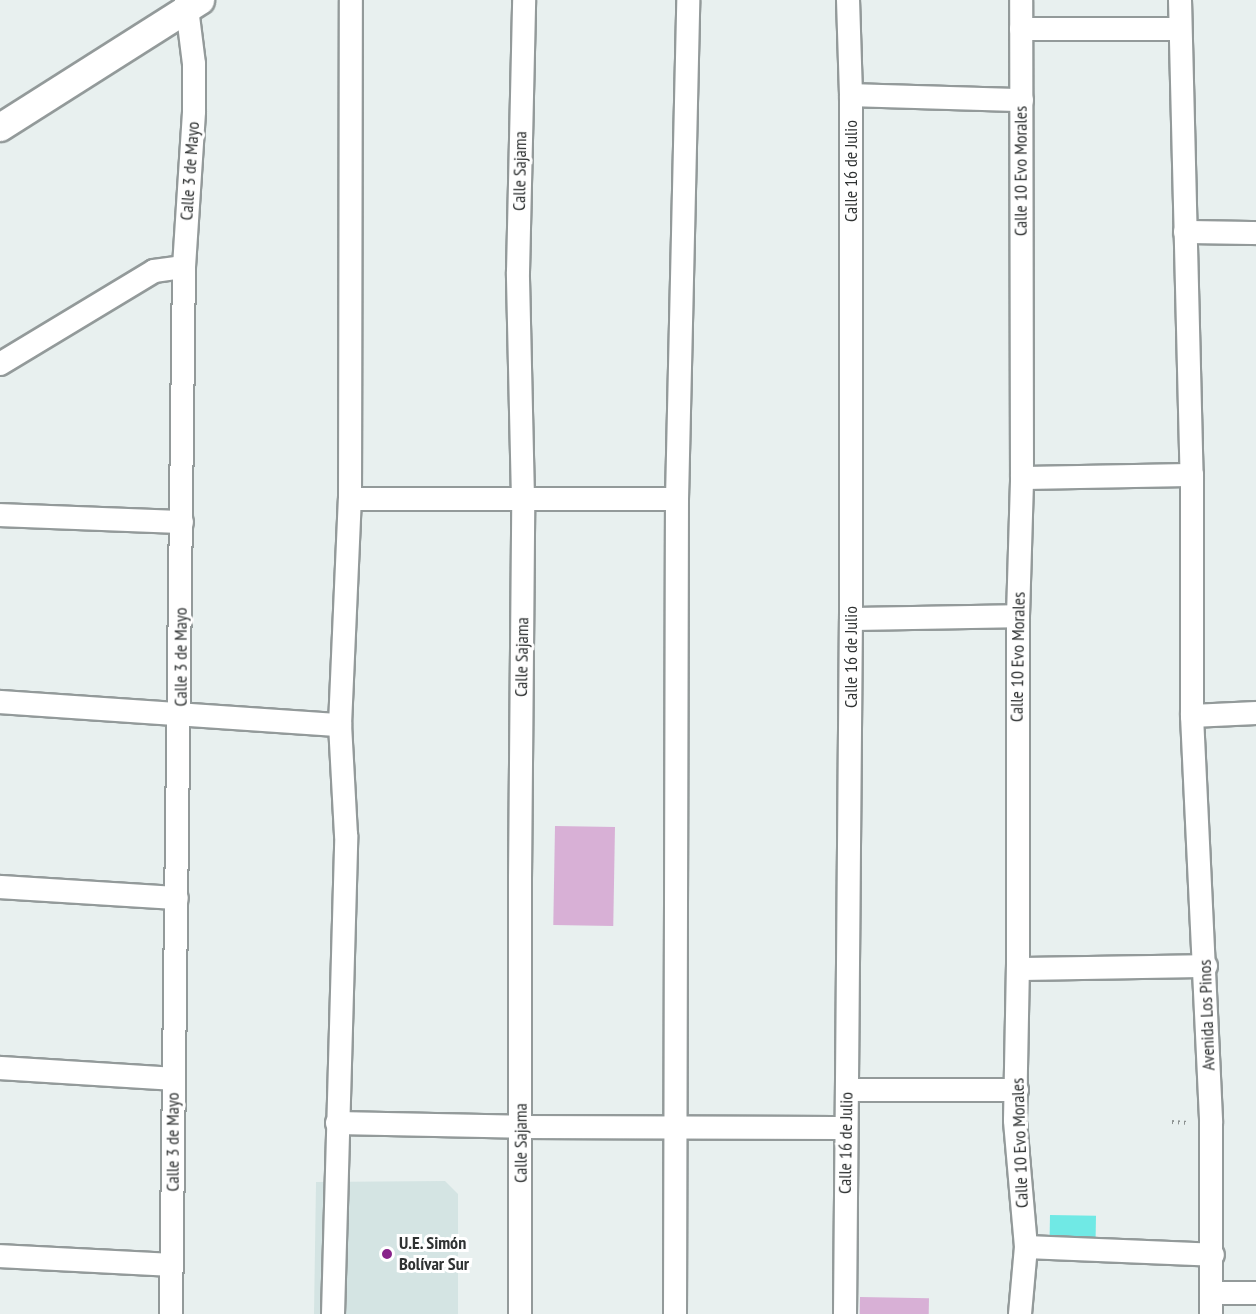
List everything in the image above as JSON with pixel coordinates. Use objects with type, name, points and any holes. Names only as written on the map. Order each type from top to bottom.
[{"type":"street","points":[[333,1314],[346,835],[340,725],[350,499],[351,0]]},
{"type":"street","name":"Calle Sajama","points":[[520,1314],[519,878],[523,499],[518,272],[524,0]]},
{"type":"street","points":[[675,1314],[677,499],[688,0]]},
{"type":"street","name":"Calle 16 de Julio","points":[[845,1314],[851,620],[851,95],[848,0]]},
{"type":"street","name":"Calle 10 Evo Morales","points":[[1020,1314],[1026,1247],[1015,1120],[1018,969],[1018,616],[1022,478],[1021,0]]},
{"type":"street","name":"Avenida Los Pinos","points":[[1180,0],[1192,475],[1192,716],[1206,966],[1213,1255],[1211,1304]]},
{"type":"street","points":[[0,127],[190,4]]},
{"type":"street","name":"Calle 3 de Mayo","points":[[171,1314],[173,1079],[181,713],[184,267],[194,111],[190,4]]},
{"type":"street","points":[[1021,29],[1180,29]]},
{"type":"street","points":[[851,95],[1022,100]]},
{"type":"street","points":[[1185,232],[1256,233]]},
{"type":"street","points":[[0,364],[154,271],[184,267]]},
{"type":"street","points":[[1022,478],[1192,475]]},
{"type":"street","points":[[350,499],[677,499]]},
{"type":"street","points":[[0,515],[182,522]]},
{"type":"street","points":[[851,620],[1018,616]]},
{"type":"street","points":[[0,702],[340,725]]},
{"type":"street","points":[[1192,716],[1256,713]]},
{"type":"street","points":[[0,887],[177,897]]},
{"type":"street","points":[[1018,969],[1206,966]]},
{"type":"street","points":[[0,1068],[173,1079]]},
{"type":"street","points":[[847,1090],[1017,1090]]},
{"type":"street","points":[[337,1123],[521,1127],[845,1128]]},
{"type":"street","points":[[1026,1247],[1213,1255]]},
{"type":"street","points":[[0,1256],[172,1265]]},
{"type":"street","points":[[1211,1304],[1256,1293]]},
{"type":"shaded area","points":[[555,826],[615,827],[613,926],[553,925]]},
{"type":"shaded area","name":"U.E. Simón Bolívar Sur","points":[[445,1181],[458,1194],[458,1314],[314,1314],[316,1182]]},
{"type":"shaded area","points":[[860,1297],[929,1298],[929,1314],[860,1314]]},
{"type":"building","points":[[1050,1215],[1096,1216],[1096,1241],[1050,1240]]},
{"type":"place","name":"U.E. Simón Bolívar Sur","points":[[387,1254]]}]
